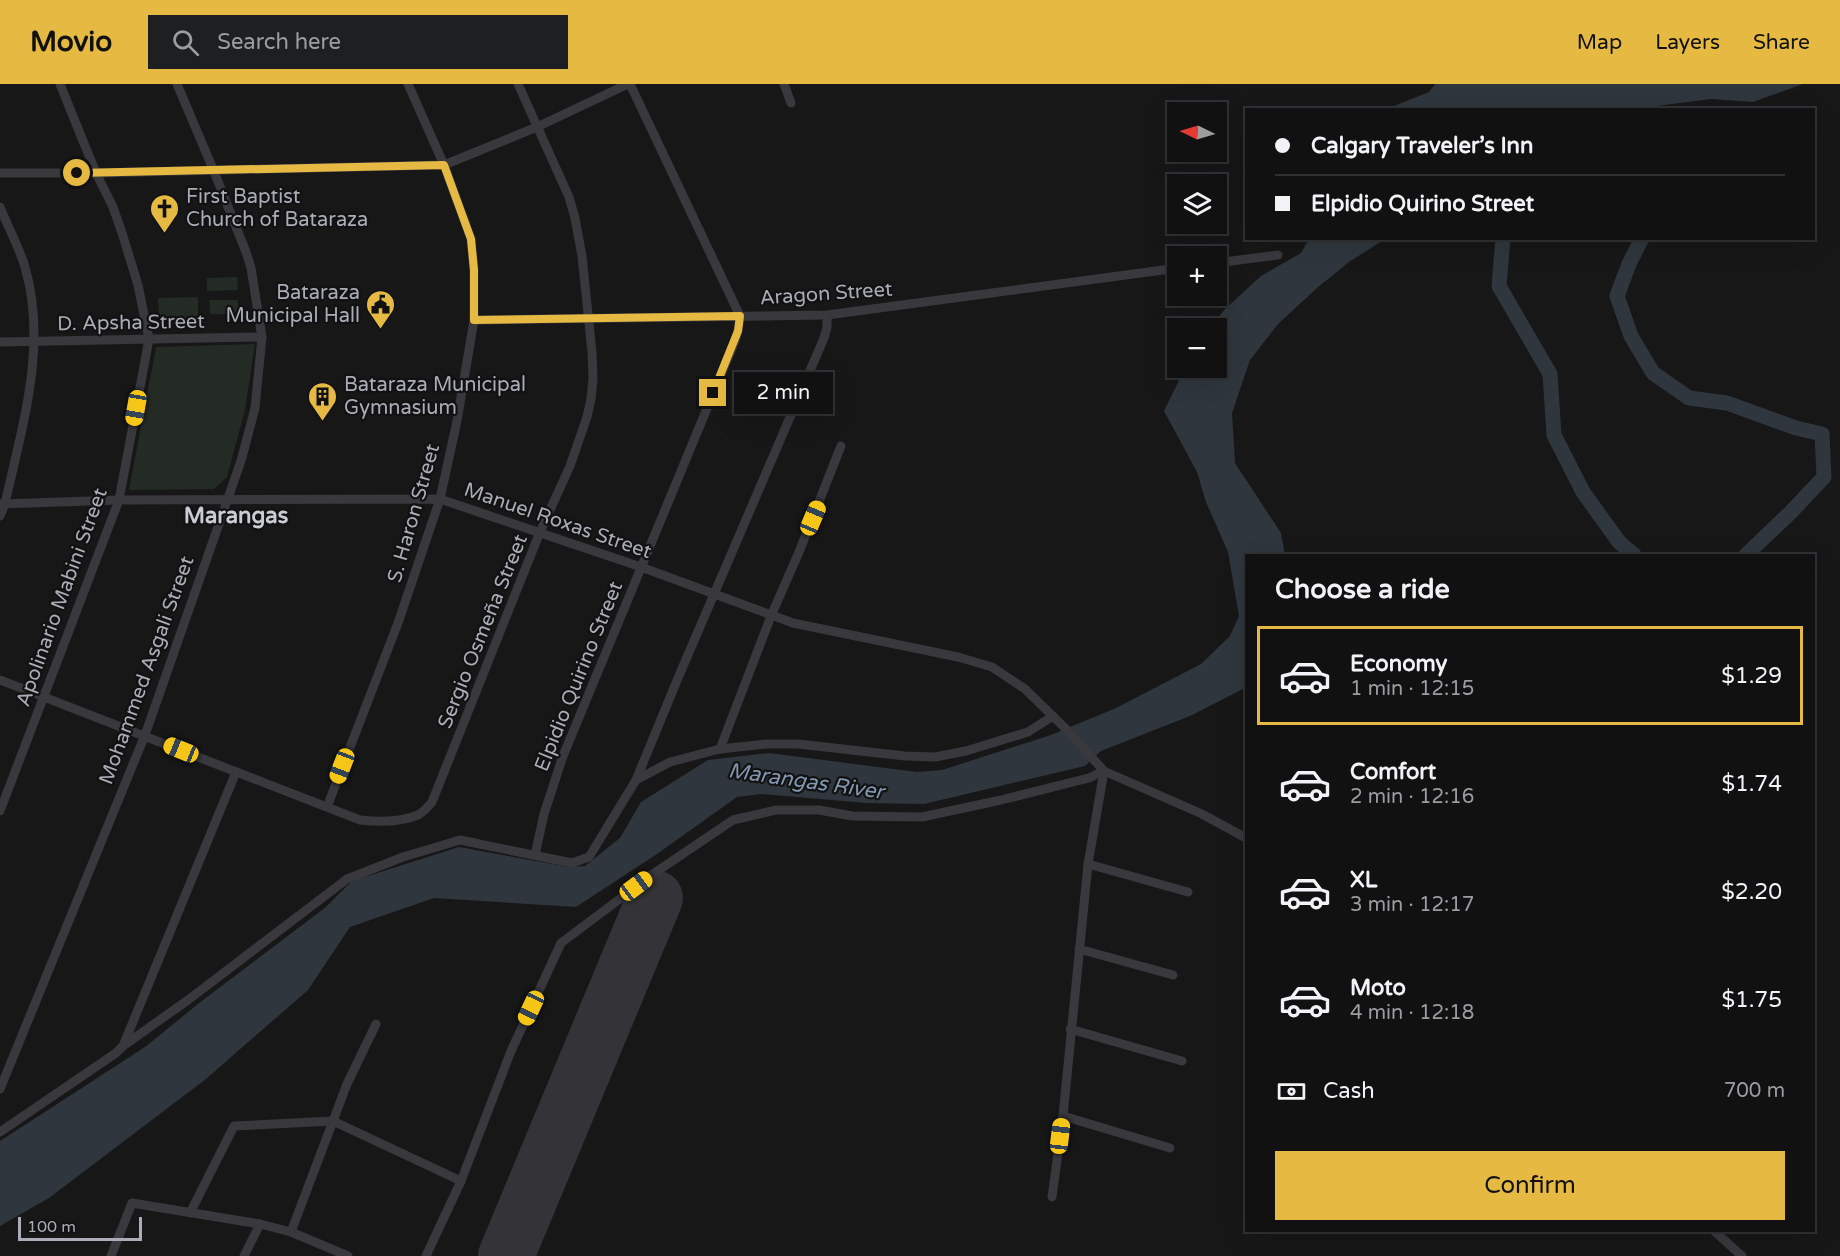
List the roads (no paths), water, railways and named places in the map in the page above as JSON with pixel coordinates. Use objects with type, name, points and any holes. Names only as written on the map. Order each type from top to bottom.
[{"type":"street","name":"Apolinario Mabini Street","points":[[0,811],[119,500],[149,339],[138,285],[113,207],[96,173],[60,84]]},
{"type":"street","name":"Mohammed Asgali Street","points":[[0,1089],[144,735],[241,461],[255,408],[262,337],[250,268],[246,252],[177,84]]},
{"type":"street","name":"S. Haron Street","points":[[327,807],[398,623],[440,499],[457,421],[474,320],[474,270],[471,239],[444,165],[408,84]]},
{"type":"street","name":"Sergio Osmeña Street","points":[[327,807],[360,820],[370,821],[420,814],[432,802],[540,532],[570,466],[587,417],[593,379],[589,317],[575,218],[569,196],[518,84]]},
{"type":"street","points":[[0,173],[444,165],[537,127],[629,84],[740,316]]},
{"type":"street","points":[[784,84],[791,103]]},
{"type":"street","points":[[0,207],[24,267],[31,296],[34,342],[27,404],[0,516]]},
{"type":"street","points":[[1227,262],[1278,255]]},
{"type":"street","name":"Aragon Street","points":[[474,320],[827,315],[1167,269]]},
{"type":"street","points":[[0,1132],[110,1057],[347,879],[403,857],[460,840],[572,863],[589,857],[636,780],[824,338],[827,315]]},
{"type":"street","name":"Elpidio Quirino Street","points":[[534,855],[544,814],[563,756],[735,341],[740,316]]},
{"type":"street","name":"D. Apsha Street","points":[[0,342],[262,337]]},
{"type":"street","points":[[720,749],[771,616],[841,446]]},
{"type":"street","name":"Manuel Roxas Street","points":[[2,504],[119,500],[440,499],[641,567],[806,627],[958,657],[992,667],[1025,689],[1067,730],[1104,771]]},
{"type":"street","points":[[0,680],[327,807]]},
{"type":"street","points":[[636,780],[670,762],[720,749],[767,744],[798,744],[905,756],[935,757],[966,751],[1028,732],[1053,716]]},
{"type":"street","points":[[1052,1197],[1063,1116],[1088,864],[1104,771]]},
{"type":"street","points":[[426,1256],[461,1181],[511,1051],[561,943],[653,874],[733,820],[776,810],[819,810],[852,816],[922,817],[1078,781],[1104,771],[1202,814],[1245,837]]},
{"type":"street","points":[[123,1046],[236,772]]},
{"type":"street","points":[[1088,864],[1188,892]]},
{"type":"street","points":[[1079,949],[1173,975]]},
{"type":"street","points":[[291,1232],[347,1084],[376,1024]]},
{"type":"street","points":[[1070,1029],[1182,1061]]},
{"type":"street","points":[[1063,1116],[1170,1148]]},
{"type":"street","points":[[190,1212],[234,1126],[333,1121],[461,1181]]},
{"type":"street","points":[[111,1256],[132,1203],[260,1224],[291,1232],[348,1256]]},
{"type":"street","points":[[244,1256],[260,1224]]},
{"type":"street","points":[[1715,1232],[1742,1256]]},
{"type":"water","points":[[1435,84],[1803,84],[1753,102],[1711,99],[1641,108],[1392,108],[1429,92]]},
{"type":"water","points":[[1308,240],[1383,240],[1349,262],[1278,324],[1250,360],[1232,413],[1235,463],[1281,533],[1285,554],[1245,554],[1245,688],[1190,716],[1101,751],[1085,766],[924,804],[866,803],[761,794],[737,797],[657,854],[576,907],[434,898],[350,927],[308,990],[206,1079],[49,1198],[0,1226],[0,1141],[145,1047],[326,907],[352,881],[459,847],[569,867],[585,866],[620,838],[641,802],[708,760],[769,753],[917,772],[942,770],[1051,735],[1116,708],[1201,664],[1230,636],[1239,616],[1228,552],[1206,502],[1197,472],[1164,411],[1180,378],[1227,378],[1227,318],[1217,318],[1261,276],[1301,253]]},
{"type":"waterway","name":"Marangas River","points":[[1503,240],[1499,286],[1550,374],[1554,435],[1583,492],[1619,542],[1633,554]]},
{"type":"waterway","name":"Marangas River","points":[[1641,240],[1617,296],[1631,336],[1653,373],[1689,398],[1727,403],[1796,428],[1822,434],[1824,477],[1747,554]]},
{"type":"place","name":"First Baptist Church of Bataraza","points":[[165,234]]},
{"type":"place","name":"Bataraza Municipal Hall","points":[[381,330]]},
{"type":"place","name":"Bataraza Municipal Gymnasium","points":[[323,422]]},
{"type":"district","name":"Marangas","points":[[236,515]]}]
